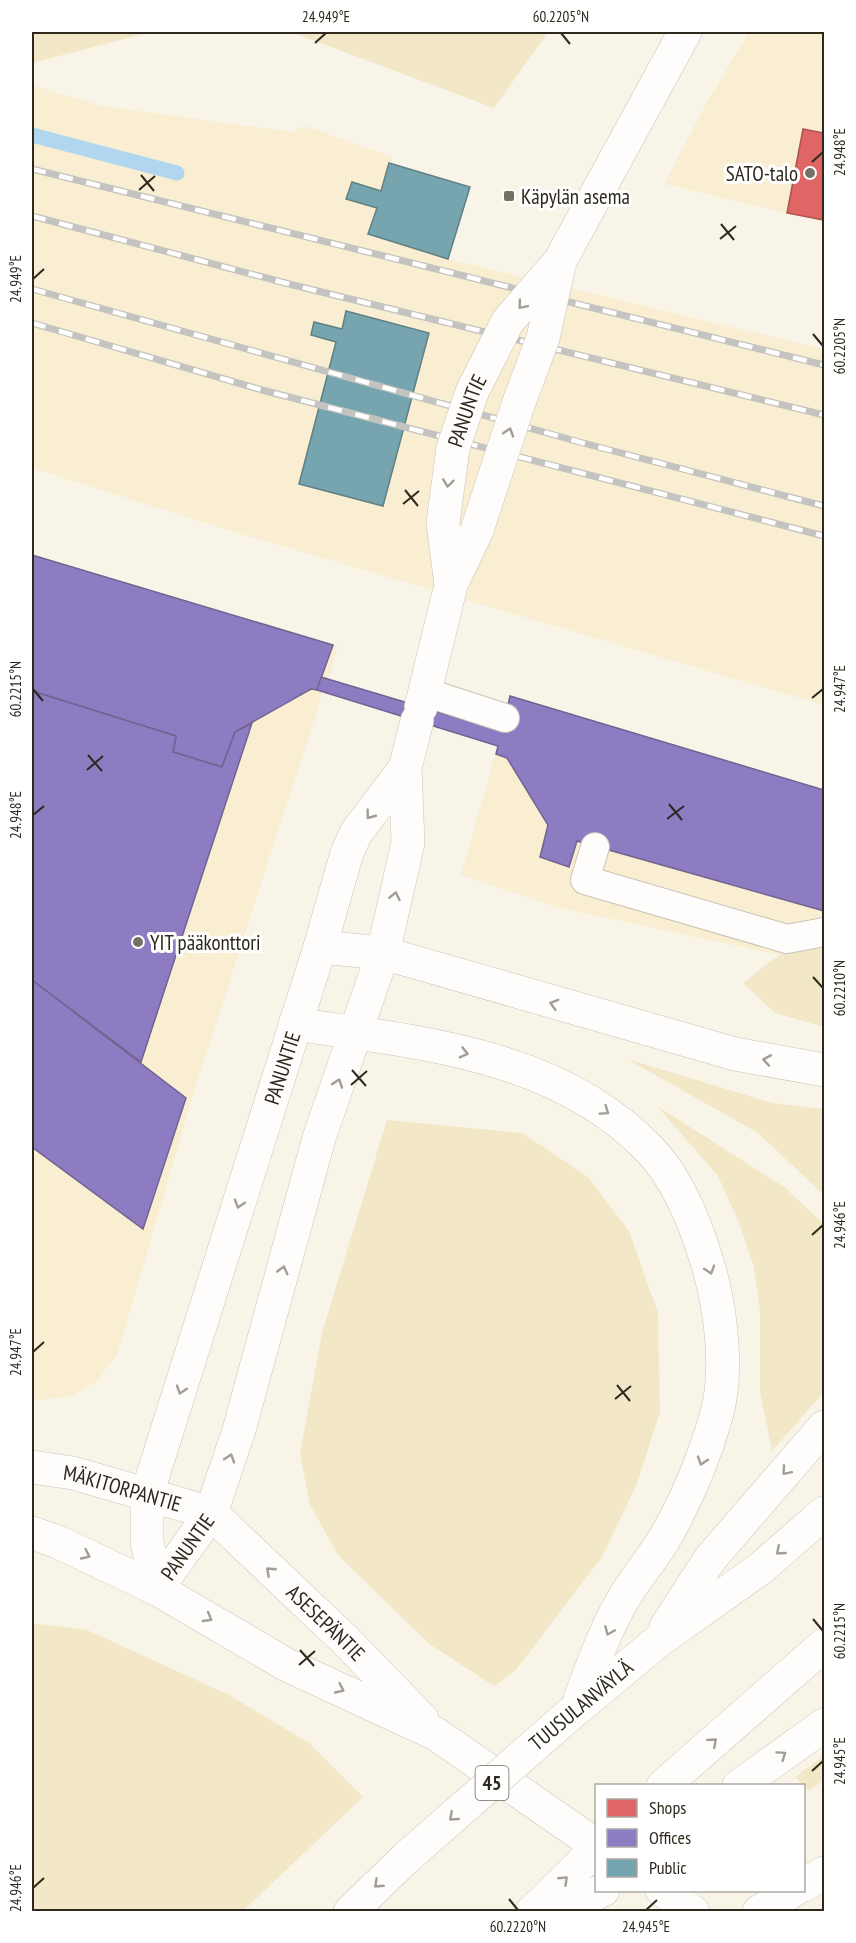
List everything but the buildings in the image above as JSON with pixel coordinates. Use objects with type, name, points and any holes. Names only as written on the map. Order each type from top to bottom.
[{"type":"main road","name":"PANUNTIE","points":[[451,585],[443,523],[453,448],[468,402],[508,321],[560,261],[648,96],[685,32]]},
{"type":"main road","name":"PANUNTIE","points":[[157,1589],[211,1513],[239,1430],[319,1138],[383,953],[408,843],[405,768],[451,585],[477,530],[518,405],[543,338],[560,261]]},
{"type":"main road","name":"PANUNTIE","points":[[157,1589],[147,1542],[147,1494],[347,854],[356,833],[405,768]]},
{"type":"main road","points":[[320,946],[383,953],[735,1054],[825,1070]]},
{"type":"main road","points":[[295,1024],[436,1045],[481,1057],[554,1082],[605,1110],[651,1151],[679,1191],[701,1240],[716,1289],[723,1350],[717,1414],[695,1480],[663,1540],[620,1604],[576,1709]]},
{"type":"main road","points":[[657,1642],[710,1559],[825,1426]]},
{"type":"main road","name":"MÄKITORPANTIE","points":[[32,1467],[73,1473],[211,1513]]},
{"type":"main road","name":"ASESEPÄNTIE","points":[[211,1513],[344,1639],[436,1734]]},
{"type":"main road","name":"TUUSULANVÄYLÄ","points":[[350,1911],[407,1857],[576,1709],[657,1642],[761,1568],[825,1513]]},
{"type":"main road","points":[[32,1533],[58,1542],[157,1589]]},
{"type":"main road","name":"ASESEPÄNTIE","points":[[157,1589],[287,1665],[436,1734],[595,1844]]},
{"type":"main road","points":[[666,1783],[825,1645]]},
{"type":"main road","points":[[740,1784],[825,1725]]},
{"type":"main road","points":[[532,1911],[595,1852]]},
{"type":"main road","points":[[805,1884],[825,1873]]},
{"type":"main road","points":[[559,1911],[599,1892]]},
{"type":"main road","points":[[665,1892],[693,1911]]},
{"type":"main road","points":[[759,1911],[791,1892]]},
{"type":"lane","points":[[422,700],[505,718]]},
{"type":"lane","points":[[595,846],[585,880],[787,939],[825,932]]},
{"type":"shaded area","points":[[32,32],[151,32],[32,63]]},
{"type":"shaded area","points":[[291,32],[548,32],[494,108]]},
{"type":"shaded area","points":[[749,32],[824,32],[824,222],[664,184],[703,109]]},
{"type":"shaded area","points":[[32,85],[102,106],[293,132],[305,126],[393,157],[381,191],[351,183],[347,199],[377,208],[369,235],[448,259],[824,349],[824,705],[234,532],[32,468]]},
{"type":"shaded area","points":[[32,555],[338,646],[328,679],[501,731],[510,696],[824,790],[824,947],[779,955],[556,907],[461,875],[498,746],[323,692],[197,1082],[117,1355],[96,1382],[71,1396],[32,1401]]},
{"type":"shaded area","points":[[824,947],[824,1027],[775,1013],[743,983],[779,955]]},
{"type":"shaded area","points":[[627,1059],[772,1103],[824,1109],[824,1195],[758,1133]]},
{"type":"shaded area","points":[[657,1106],[784,1187],[824,1224],[824,1392],[772,1451],[760,1391],[760,1312],[754,1267],[740,1225],[718,1176]]},
{"type":"shaded area","points":[[387,1120],[522,1133],[588,1177],[629,1231],[658,1313],[660,1412],[636,1486],[602,1557],[515,1671],[494,1686],[428,1643],[338,1555],[310,1505],[300,1454],[322,1333]]},
{"type":"shaded area","points":[[32,1623],[87,1630],[229,1695],[309,1743],[363,1797],[243,1911],[32,1911]]},
{"type":"shaded area","points":[[824,1756],[824,1780],[809,1791],[805,1784],[795,1777]]},
{"type":"waterway","points":[[32,135],[177,173]]},
{"type":"railway","points":[[32,169],[824,365]]},
{"type":"railway","points":[[32,216],[289,284],[824,415]]},
{"type":"railway","points":[[32,289],[583,443],[824,506]]},
{"type":"railway","points":[[32,323],[262,390],[824,536]]},
{"type":"place","name":"SATO-talo","points":[[810,173]]},
{"type":"place","name":"Käpylän asema","points":[[509,196]]},
{"type":"place","name":"YIT pääkonttori","points":[[138,942]]}]
